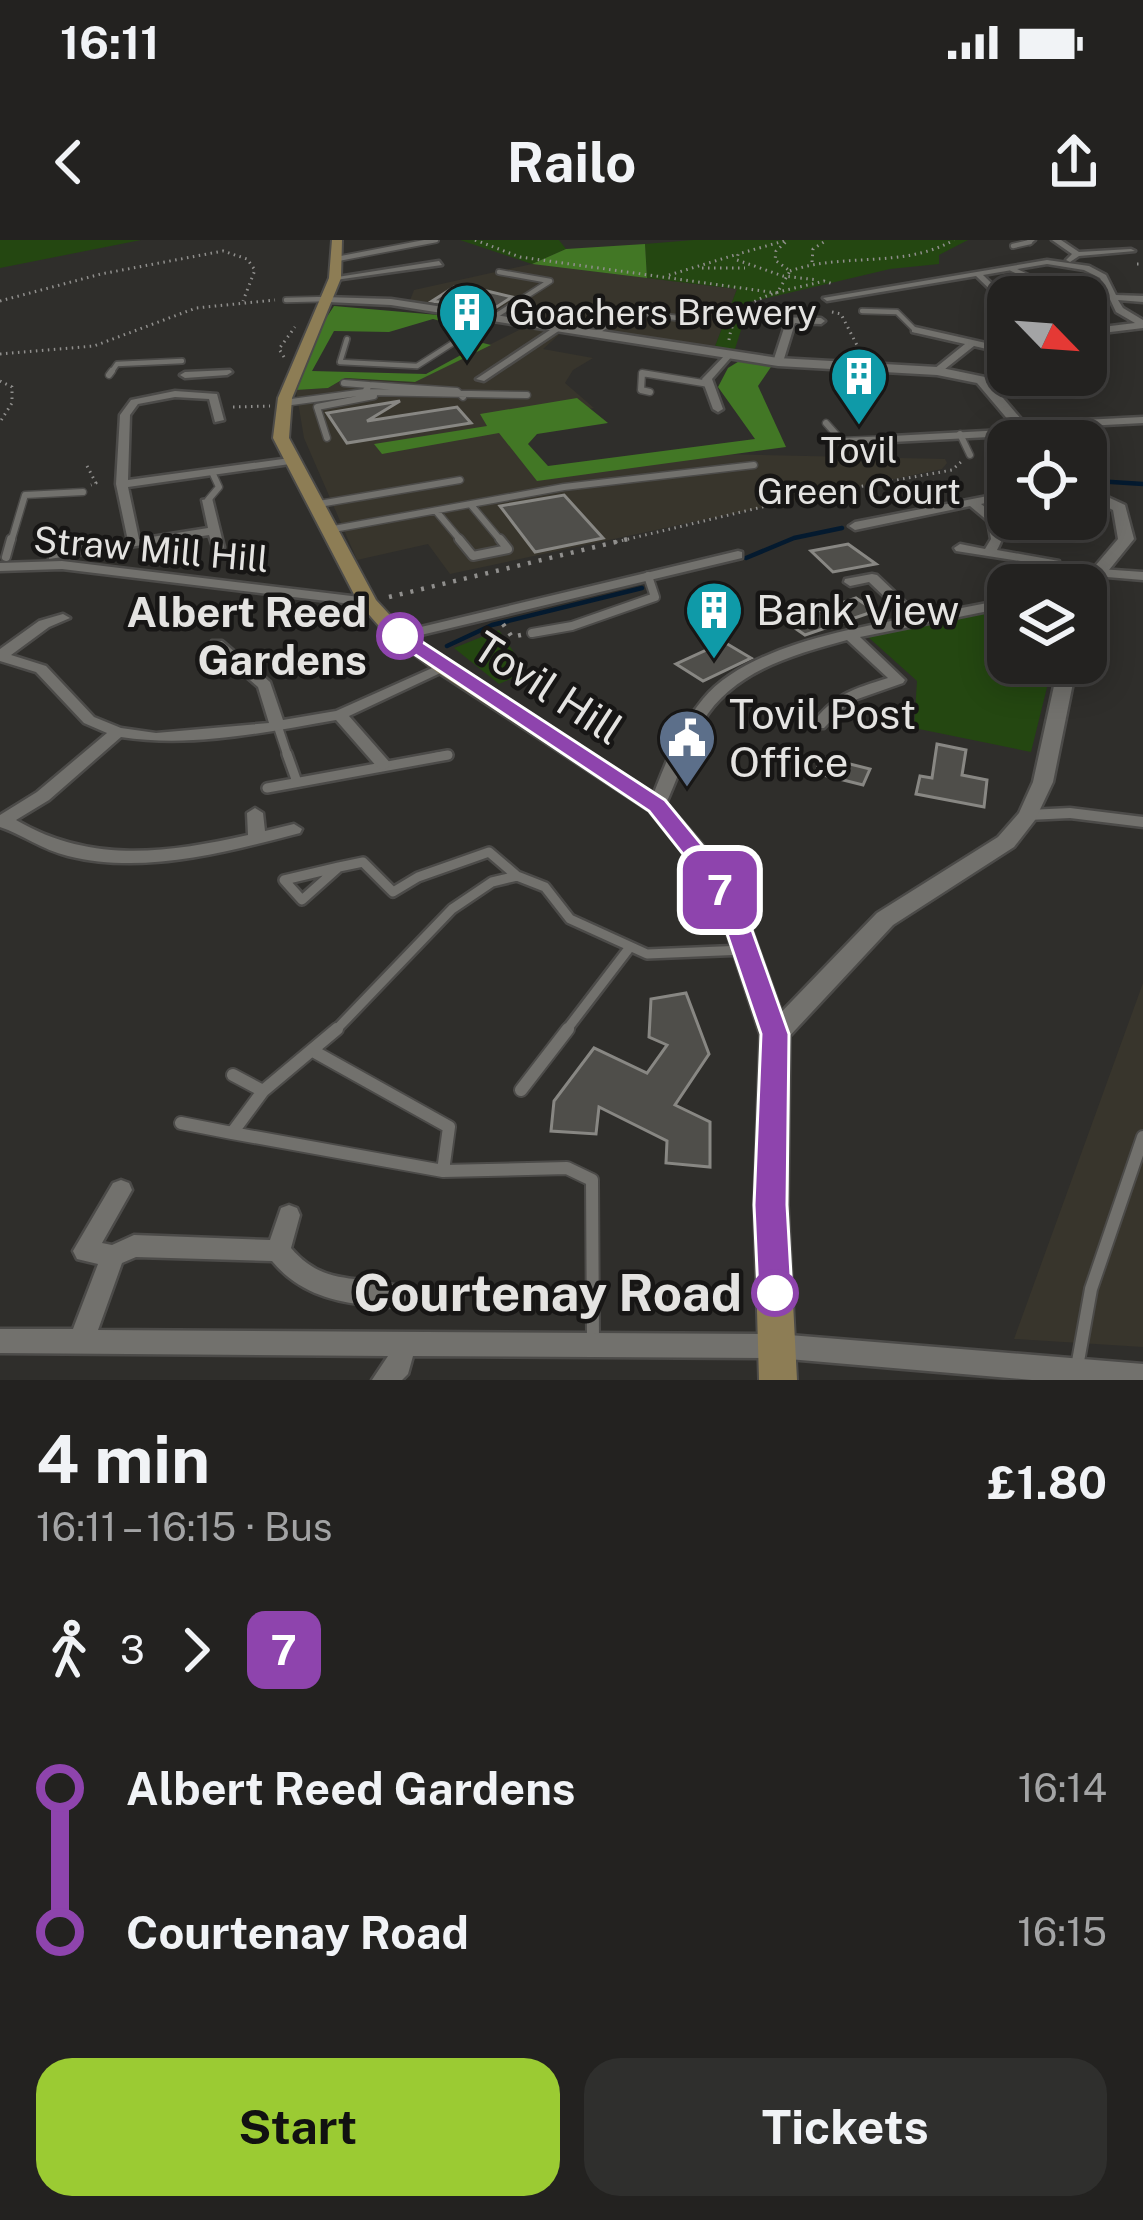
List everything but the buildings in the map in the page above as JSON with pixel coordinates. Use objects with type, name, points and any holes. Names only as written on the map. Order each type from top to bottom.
[{"type":"main road","points":[[290,461],[281,438],[284,403],[328,299],[337,240]]},
{"type":"main road","name":"Tovil Hill","points":[[290,461],[368,602],[400,636],[657,806],[709,868],[775,1034]]},
{"type":"main road","points":[[775,1034],[770,1205],[778,1363]]},
{"type":"street","points":[[1056,240],[1077,254],[1131,251]]},
{"type":"street","points":[[1067,264],[1077,254]]},
{"type":"street","points":[[1114,254],[1140,264]]},
{"type":"street","points":[[334,278],[439,262]]},
{"type":"street","points":[[826,298],[1067,264],[1103,277],[1119,310],[1143,324]]},
{"type":"street","points":[[980,276],[1004,299],[980,297]]},
{"type":"street","points":[[1114,297],[1143,299]]},
{"type":"street","points":[[328,299],[391,302],[778,362],[870,371],[937,371],[981,380],[1016,420]]},
{"type":"street","points":[[764,319],[821,321]]},
{"type":"street","points":[[778,362],[791,321]]},
{"type":"street","points":[[1107,329],[1143,324]]},
{"type":"street","points":[[481,379],[559,328]]},
{"type":"street","points":[[916,330],[987,347]]},
{"type":"street","points":[[937,371],[971,344]]},
{"type":"street","points":[[718,409],[709,384],[728,355]]},
{"type":"street","points":[[175,394],[185,375],[182,361]]},
{"type":"street","points":[[185,375],[227,372]]},
{"type":"street","points":[[134,542],[122,484],[125,415],[135,402],[175,394],[213,396],[222,412]]},
{"type":"street","points":[[1107,424],[1143,420]]},
{"type":"street","points":[[892,439],[915,442],[987,434]]},
{"type":"street","points":[[122,484],[290,461]]},
{"type":"street","points":[[855,526],[987,499]]},
{"type":"street","points":[[1107,501],[1120,508],[1126,539],[1107,564]]},
{"type":"street","points":[[973,503],[994,520],[997,539],[989,553]]},
{"type":"street","points":[[209,507],[218,547]]},
{"type":"street","points":[[2,560],[58,556],[212,531]]},
{"type":"street","points":[[960,548],[1055,564]]},
{"type":"street","points":[[400,636],[739,555]]},
{"type":"street","name":"Straw Mill Hill","points":[[2,560],[368,602]]},
{"type":"street","points":[[1107,573],[1143,576]]},
{"type":"street","points":[[850,582],[892,574]]},
{"type":"street","points":[[872,578],[917,620]]},
{"type":"street","points":[[657,806],[700,717],[728,682],[788,654],[850,636],[987,607]]},
{"type":"street","points":[[0,656],[44,624],[63,618]]},
{"type":"street","points":[[819,725],[833,703],[850,692],[898,680],[850,636]]},
{"type":"street","points":[[218,644],[265,685],[278,727]]},
{"type":"street","points":[[0,656],[41,669],[89,720],[118,732],[186,737],[340,715],[445,668]]},
{"type":"street","points":[[775,1034],[885,919],[1006,842],[1028,815],[1043,782],[1064,684]]},
{"type":"street","points":[[340,715],[385,765]]},
{"type":"street","points":[[118,732],[2,822],[38,844],[72,853],[184,854],[294,829]]},
{"type":"street","points":[[255,813],[257,838]]},
{"type":"street","points":[[1028,815],[1143,822]]},
{"type":"street","points":[[121,1190],[85,1251],[113,1256],[134,1246],[278,1251]]},
{"type":"street","points":[[278,1251],[289,1216]]},
{"type":"street","points":[[278,1251],[295,1274],[321,1288],[396,1296]]},
{"type":"street","points":[[81,1342],[113,1256]]},
{"type":"street","points":[[0,1341],[593,1345],[778,1363],[1143,1377]]},
{"type":"street","points":[[386,1380],[399,1365],[402,1343]]},
{"type":"lane","points":[[337,259],[436,240]]},
{"type":"lane","points":[[1013,246],[1031,241]]},
{"type":"lane","points":[[1012,269],[1027,276]]},
{"type":"lane","points":[[347,339],[340,362],[417,366],[498,319],[550,281],[499,272]]},
{"type":"lane","points":[[286,300],[328,299]]},
{"type":"lane","points":[[862,311],[897,312],[916,330]]},
{"type":"lane","points":[[594,334],[627,312],[678,318]]},
{"type":"lane","points":[[109,375],[117,364],[182,361]]},
{"type":"lane","points":[[650,392],[641,390],[642,373],[656,362]]},
{"type":"lane","points":[[642,373],[709,384]]},
{"type":"lane","points":[[344,383],[457,391],[463,398]]},
{"type":"lane","points":[[284,403],[367,388],[378,393]]},
{"type":"lane","points":[[327,438],[317,407],[378,393],[463,398],[527,394]]},
{"type":"lane","points":[[826,423],[842,441]]},
{"type":"lane","points":[[960,434],[970,455]]},
{"type":"lane","points":[[835,450],[842,441],[892,439]]},
{"type":"lane","points":[[328,530],[565,487],[754,466]]},
{"type":"lane","points":[[209,507],[219,487],[212,472]]},
{"type":"lane","points":[[313,505],[460,480]]},
{"type":"lane","points":[[2,560],[25,495],[82,492]]},
{"type":"lane","points":[[436,511],[473,556],[508,549],[471,506]]},
{"type":"lane","points":[[532,633],[572,626],[655,597],[648,576]]},
{"type":"lane","points":[[278,727],[297,782]]},
{"type":"lane","points":[[267,788],[448,755]]},
{"type":"lane","points":[[339,866],[302,900],[284,880],[339,866],[363,862],[393,892],[418,877],[489,852],[517,876],[545,887],[570,919],[647,954],[745,950]]},
{"type":"lane","points":[[232,1133],[262,1091],[313,1051],[452,909],[492,882],[517,876]]},
{"type":"lane","points":[[520,1090],[630,947]]},
{"type":"lane","points":[[313,1051],[449,1127],[443,1171]]},
{"type":"lane","points":[[232,1075],[262,1091]]},
{"type":"lane","points":[[181,1124],[443,1171],[567,1168],[592,1180],[593,1345]]},
{"type":"lane","points":[[1077,1372],[1076,1352],[1091,1289],[1143,1137]]},
{"type":"path","points":[[475,240],[520,257],[777,293]]},
{"type":"path","points":[[663,277],[788,240]]},
{"type":"path","points":[[788,240],[776,251],[775,260],[790,271]]},
{"type":"path","points":[[812,262],[813,249],[827,240]]},
{"type":"path","points":[[777,293],[783,277],[812,262],[932,253],[954,240]]},
{"type":"path","points":[[0,301],[101,274],[223,251],[247,259],[255,270],[243,301]]},
{"type":"path","points":[[738,254],[737,260],[751,268],[861,293]]},
{"type":"path","points":[[693,268],[751,268]]},
{"type":"path","points":[[728,355],[731,324],[747,302],[824,281]]},
{"type":"path","points":[[826,298],[817,303],[841,314],[870,371]]},
{"type":"path","points":[[0,354],[94,346],[196,308],[286,300]]},
{"type":"path","points":[[0,381],[12,387],[12,403],[0,422]]},
{"type":"path","points":[[222,412],[284,403]]},
{"type":"path","points":[[368,602],[808,496],[952,470],[970,455]]},
{"type":"shaded area","points":[[532,264],[737,289],[714,349],[409,303],[414,290]]},
{"type":"shaded area","points":[[527,326],[562,332],[543,349],[593,358],[573,370],[565,383],[594,408],[502,424],[537,480],[718,454],[945,459],[947,463],[942,469],[450,574],[428,544],[357,560],[304,438],[296,390],[328,388],[345,378],[415,382]]},
{"type":"shaded area","points":[[1143,983],[1143,1347],[1014,1339]]},
{"type":"green space","points":[[0,240],[141,240],[0,268]]},
{"type":"green space","points":[[460,240],[559,240],[566,249],[532,264]]},
{"type":"green space","points":[[968,240],[939,255],[939,264],[890,269],[750,302],[734,352],[714,349],[737,289],[647,278],[645,244]]},
{"type":"green space","points":[[645,244],[647,278],[532,264],[566,249]]},
{"type":"green space","points":[[334,306],[450,316],[488,325],[477,331],[433,319],[389,332],[334,331],[312,371],[426,374],[483,343],[491,345],[415,382],[345,378],[328,388],[296,390],[315,335]]},
{"type":"green space","points":[[741,360],[773,364],[758,386],[786,447],[537,481],[499,433],[382,454],[374,444],[487,426],[480,414],[577,398],[608,423],[537,434],[528,444],[548,466],[755,439],[718,387],[728,368]]},
{"type":"green space","points":[[987,613],[987,684],[1048,684],[1031,752],[914,728],[917,681],[867,636]]},
{"type":"green space","points":[[499,630],[527,672],[499,684],[454,648]]},
{"type":"waterway","points":[[1107,482],[1143,484]]},
{"type":"waterway","points":[[746,558],[794,538],[842,528]]},
{"type":"waterway","points":[[447,646],[492,625],[642,588]]},
{"type":"bus line","name":"7","points":[[400,636],[657,806],[709,868],[734,916],[775,1034],[770,1205],[775,1293]]},
{"type":"place","name":"Goachers Brewery","points":[[467,363]]},
{"type":"place","name":"Tovil Green Court","points":[[859,427]]},
{"type":"place","name":"Albert Reed Gardens","points":[[400,636]]},
{"type":"place","name":"Bank View","points":[[714,661]]},
{"type":"place","name":"Tovil Post Office","points":[[687,789]]},
{"type":"place","name":"Courtenay Road","points":[[775,1293]]}]
